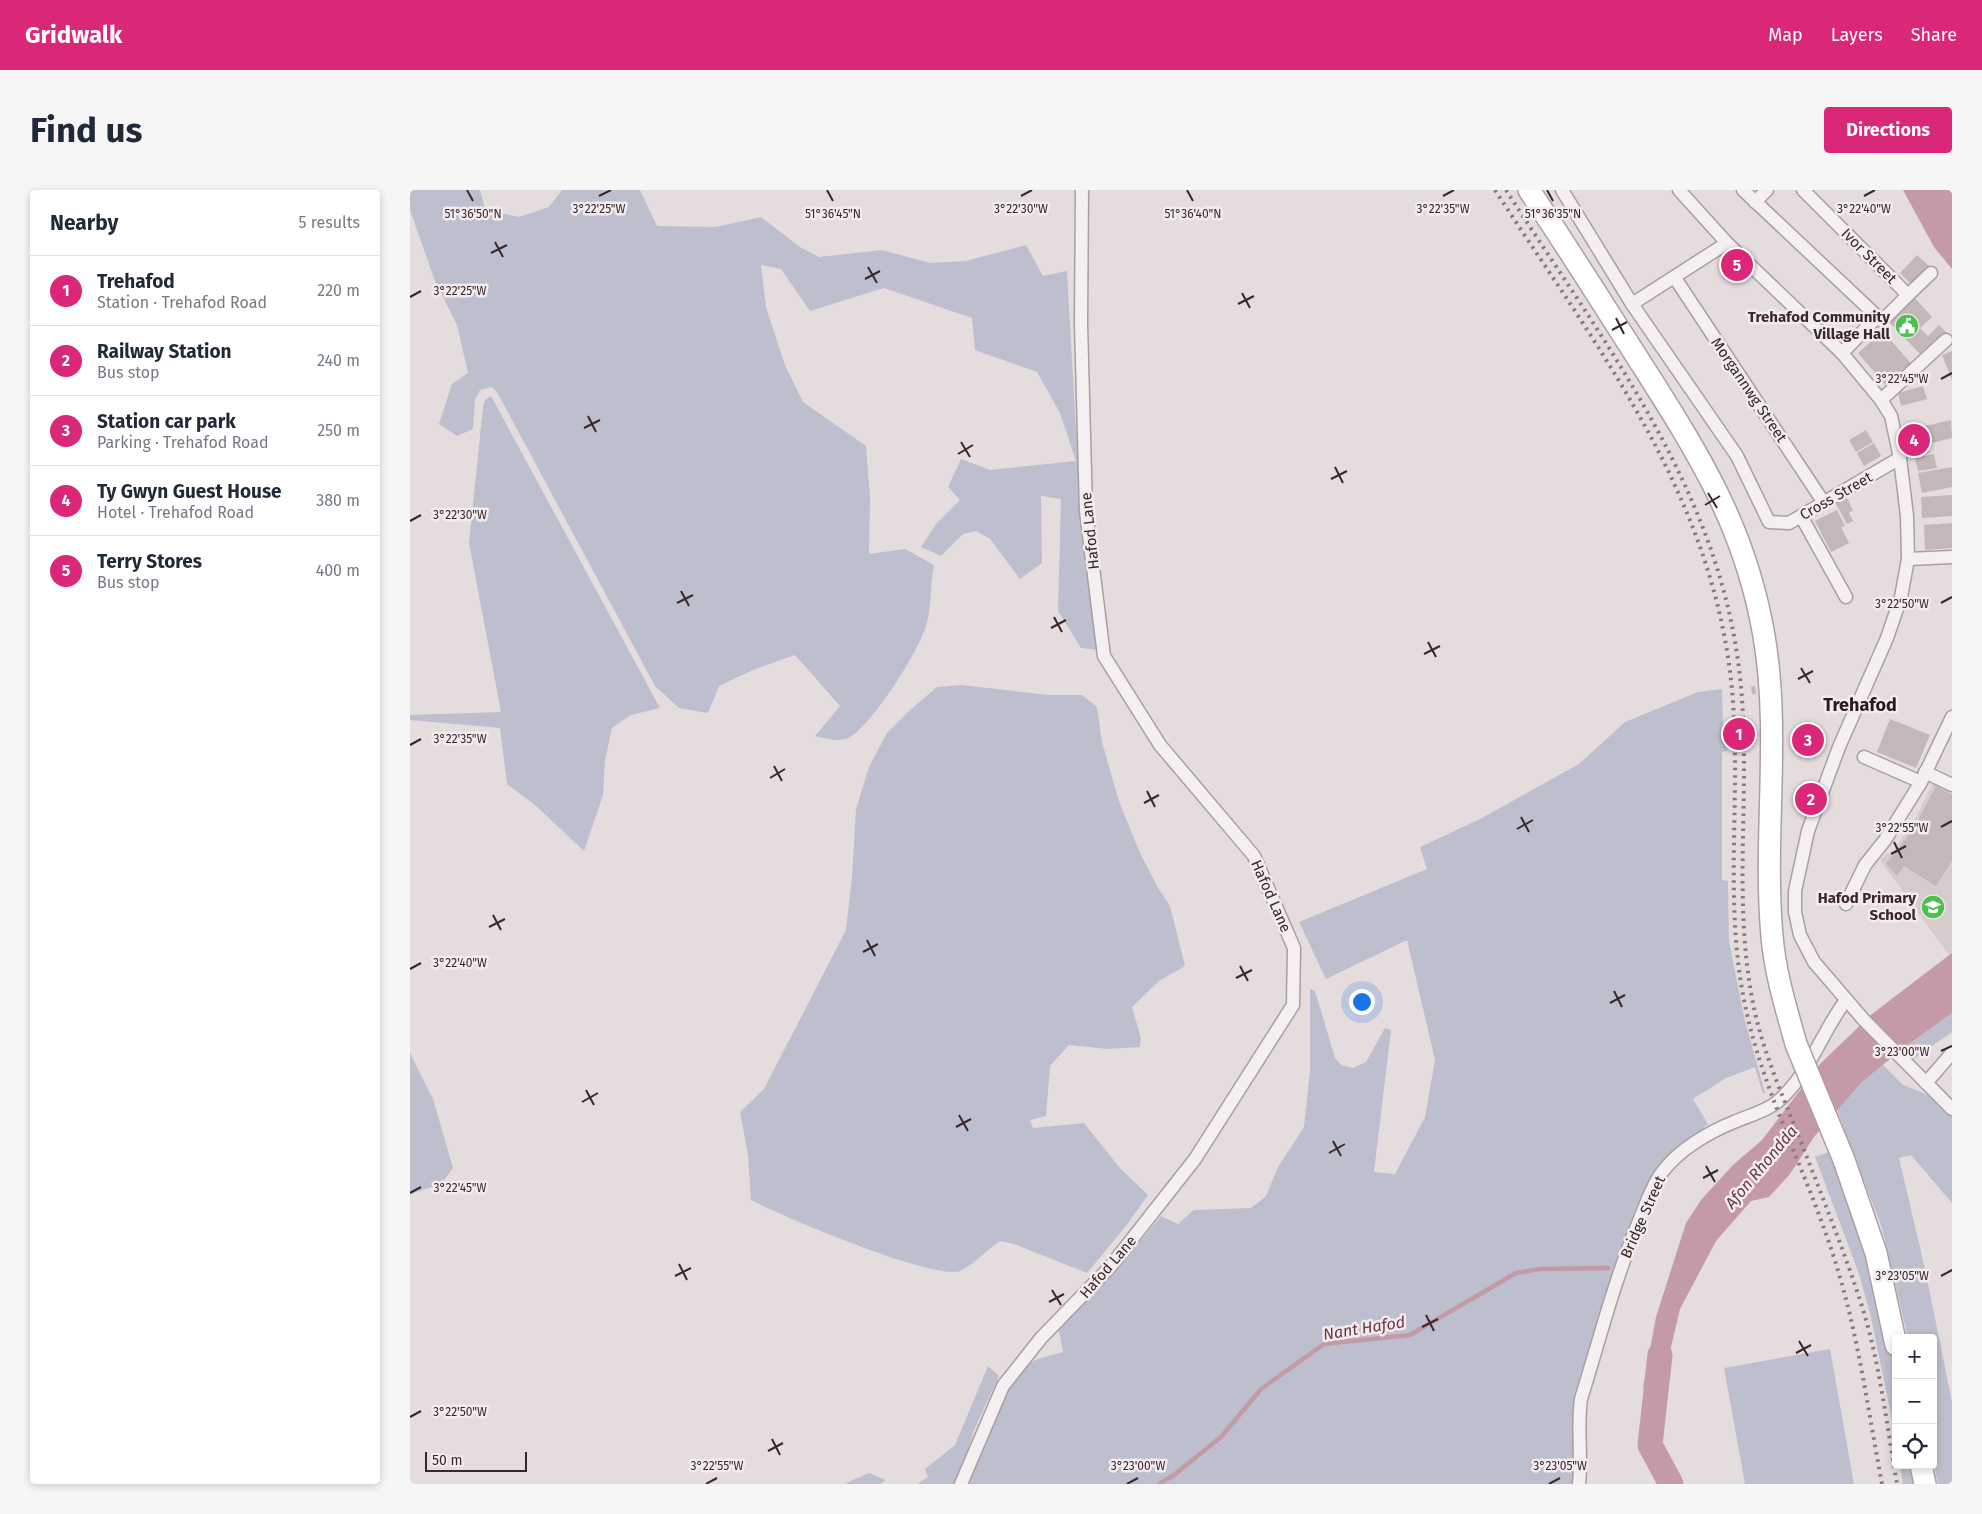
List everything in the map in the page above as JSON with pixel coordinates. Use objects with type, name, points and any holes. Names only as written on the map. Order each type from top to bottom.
[{"type":"main road","points":[[1529,190],[1695,449],[1732,523],[1745,559],[1764,636],[1769,676],[1771,755],[1769,879],[1772,937],[1778,974],[1796,1044],[1844,1160],[1876,1253],[1894,1334]]},
{"type":"main road","points":[[1922,1469],[1925,1484]]},
{"type":"street","name":"Hafod Lane","points":[[961,1484],[1003,1386],[1031,1350],[1110,1268],[1196,1159],[1293,1005],[1294,948],[1254,856],[1160,745],[1104,656],[1086,511],[1081,323],[1082,190]]},
{"type":"street","points":[[1562,190],[1632,304],[1727,243]]},
{"type":"street","points":[[1679,190],[1727,243],[1842,353],[1881,400],[1891,416],[1900,458],[1907,516],[1908,559],[1901,597],[1887,638],[1839,747],[1808,831],[1795,891],[1795,912],[1800,935],[1814,962],[1863,1019],[1908,1067],[1952,1109]]},
{"type":"street","points":[[1743,190],[1880,319]]},
{"type":"street","points":[[1755,202],[1767,190]]},
{"type":"street","name":"Ivor Street","points":[[1804,190],[1908,295],[1842,353]]},
{"type":"street","points":[[1908,295],[1931,273]]},
{"type":"street","name":"Morgannwg Street","points":[[1675,278],[1824,503]]},
{"type":"street","name":"Cross Street","points":[[1632,304],[1737,456],[1769,522],[1789,523],[1900,458]]},
{"type":"street","points":[[1881,400],[1946,340]]},
{"type":"street","points":[[1801,516],[1846,597]]},
{"type":"street","points":[[1908,559],[1952,557]]},
{"type":"street","points":[[1846,904],[1865,865],[1885,840],[1923,777],[1952,717]]},
{"type":"street","points":[[1864,757],[1952,785]]},
{"type":"street","name":"Bridge Street","points":[[1580,1484],[1582,1455],[1578,1418],[1581,1399],[1617,1279],[1653,1188],[1664,1170],[1677,1156],[1703,1137],[1724,1126],[1764,1110],[1786,1094],[1811,1060],[1833,1017],[1846,1000]]},
{"type":"street","points":[[1926,1083],[1952,1054]]},
{"type":"shaded area","points":[[410,190],[480,190],[485,209],[519,217],[549,207],[562,190],[640,190],[657,226],[716,227],[761,217],[800,247],[819,257],[882,250],[930,263],[966,261],[1026,245],[1043,276],[1067,271],[1076,431],[1099,650],[1081,648],[1058,611],[1061,499],[1041,496],[1042,563],[1020,579],[990,539],[976,531],[963,534],[941,556],[921,547],[936,524],[960,500],[948,487],[961,459],[990,470],[1076,461],[1060,413],[1037,372],[975,350],[972,318],[884,288],[810,311],[781,269],[761,265],[766,307],[785,365],[803,402],[866,446],[870,497],[869,554],[905,549],[934,565],[929,615],[915,650],[893,687],[868,721],[856,733],[846,739],[834,740],[815,736],[840,706],[795,655],[755,669],[719,686],[708,713],[679,708],[655,686],[497,392],[491,387],[480,390],[475,400],[473,429],[457,436],[439,424],[452,384],[468,373],[457,325],[435,281],[410,210]]},
{"type":"shaded area","points":[[491,396],[660,708],[631,715],[612,728],[605,761],[603,795],[584,851],[535,805],[507,784],[500,728],[410,720],[410,715],[501,712],[469,543],[483,407],[485,400]]},
{"type":"shaded area","points":[[962,685],[1047,695],[1082,695],[1097,707],[1102,742],[1119,801],[1140,853],[1158,888],[1170,906],[1185,966],[1159,981],[1132,1007],[1141,1038],[1140,1047],[1107,1049],[1069,1045],[1050,1066],[1046,1116],[1030,1120],[1033,1128],[1084,1123],[1119,1167],[1148,1195],[1126,1226],[1087,1273],[1014,1244],[1000,1241],[960,1271],[944,1271],[920,1266],[856,1245],[751,1200],[748,1155],[740,1112],[764,1089],[846,930],[852,877],[856,809],[869,767],[887,733],[910,710],[937,687]]},
{"type":"shaded area","points":[[1722,689],[1723,728],[1726,728],[1727,751],[1722,752],[1722,880],[1728,881],[1729,941],[1744,1017],[1765,1093],[1763,1094],[1755,1067],[1726,1078],[1693,1099],[1708,1124],[1660,1169],[1642,1194],[1629,1230],[1597,1342],[1580,1427],[1573,1484],[964,1484],[991,1418],[1009,1385],[1019,1372],[1030,1363],[1063,1352],[1058,1326],[1112,1274],[1161,1216],[1178,1224],[1194,1210],[1251,1208],[1266,1196],[1278,1167],[1304,1127],[1310,1071],[1310,989],[1315,991],[1335,1058],[1341,1065],[1353,1068],[1366,1062],[1385,1028],[1391,1030],[1374,1172],[1395,1174],[1425,1117],[1435,1060],[1407,940],[1326,979],[1299,922],[1427,869],[1420,847],[1480,819],[1579,764],[1625,722],[1698,692]]},
{"type":"shaded area","name":"Hafod Primary School","points":[[1933,783],[1952,792],[1952,953],[1949,955],[1880,860],[1888,853],[1891,855],[1915,819]]},
{"type":"shaded area","points":[[1952,1013],[1952,1032],[1912,1060],[1902,1049]]},
{"type":"shaded area","points":[[410,1053],[433,1099],[453,1168],[441,1184],[410,1194]]},
{"type":"shaded area","points":[[1883,1065],[1903,1085],[1931,1096],[1952,1117],[1952,1203],[1911,1155],[1899,1158],[1925,1269],[1952,1402],[1952,1484],[1938,1484],[1935,1469],[1937,1469],[1937,1334],[1907,1334],[1882,1228],[1837,1110],[1861,1083]]},
{"type":"shaded area","points":[[1831,1151],[1861,1233],[1879,1292],[1892,1350],[1892,1420],[1870,1313],[1858,1271],[1815,1157]]},
{"type":"shaded area","points":[[1830,1349],[1854,1484],[1745,1484],[1724,1368]]},
{"type":"shaded area","points":[[988,1366],[999,1376],[974,1430],[957,1484],[917,1484],[928,1477],[925,1469],[955,1445]]},
{"type":"shaded area","points":[[1901,1469],[1914,1469],[1916,1484],[1903,1484]]},
{"type":"shaded area","points":[[869,1473],[886,1480],[880,1484],[844,1484]]},
{"type":"water","points":[[1903,190],[1952,190],[1952,269],[1934,247]]},
{"type":"water","points":[[1952,953],[1952,1013],[1902,1049],[1861,1083],[1814,1137],[1790,1174],[1769,1197],[1751,1201],[1716,1241],[1680,1309],[1671,1347],[1665,1389],[1643,1387],[1656,1317],[1686,1223],[1701,1200],[1733,1165],[1762,1140],[1821,1063],[1872,1014]]},
{"type":"building","points":[[1917,255],[1929,266],[1912,285],[1900,273]]},
{"type":"building","name":"Trehafod Community Village Hall","points":[[1913,296],[1932,317],[1920,328],[1928,336],[1939,325],[1947,333],[1922,356],[1887,320]]},
{"type":"building","points":[[1883,331],[1913,366],[1888,388],[1858,353]]},
{"type":"building","points":[[1952,351],[1952,380],[1942,355]]},
{"type":"building","points":[[1923,386],[1927,399],[1901,406],[1898,393]]},
{"type":"building","points":[[1951,420],[1952,438],[1927,444],[1929,452],[1914,456],[1908,430]]},
{"type":"building","points":[[1866,430],[1873,442],[1856,452],[1849,440]]},
{"type":"building","points":[[1874,443],[1881,456],[1864,466],[1857,453]]},
{"type":"building","points":[[1934,454],[1937,468],[1918,471],[1915,458]]},
{"type":"building","points":[[1952,467],[1952,487],[1922,493],[1918,473]]},
{"type":"building","points":[[1952,495],[1952,516],[1922,518],[1921,497]]},
{"type":"building","points":[[1847,498],[1853,510],[1849,513],[1853,521],[1847,524],[1836,504]]},
{"type":"building","points":[[1837,510],[1845,526],[1841,527],[1849,543],[1831,552],[1815,521]]},
{"type":"building","points":[[1952,523],[1952,548],[1925,550],[1924,525]]},
{"type":"building","points":[[1755,686],[1756,694],[1752,694],[1751,687]]},
{"type":"building","points":[[1890,719],[1930,735],[1916,768],[1877,752]]},
{"type":"building","points":[[1936,786],[1952,795],[1952,861],[1936,886],[1904,866],[1897,876],[1886,864],[1914,828]]},
{"type":"waterway","name":"Nant Hafod","points":[[1159,1484],[1174,1475],[1221,1437],[1261,1389],[1324,1344],[1410,1335],[1516,1273],[1540,1269],[1608,1268]]},
{"type":"waterway","name":"Afon Rhondda","points":[[1660,1355],[1650,1445],[1671,1484]]},
{"type":"railway","points":[[1495,190],[1573,307],[1645,426],[1676,488],[1702,552],[1721,619],[1732,690],[1735,771],[1734,893],[1740,974],[1747,1014],[1765,1077],[1825,1230],[1843,1288],[1862,1372],[1882,1484]]},
{"type":"railway","points":[[1506,190],[1618,362],[1652,421],[1683,481],[1709,544],[1728,609],[1740,677],[1744,760],[1744,926],[1747,967],[1754,1008],[1762,1040],[1773,1071],[1836,1233],[1865,1317],[1881,1388],[1897,1484]]},
{"type":"place","name":"Terry Stores","points":[[1737,265]]},
{"type":"place","name":"Trehafod Community Village Hall","points":[[1907,326]]},
{"type":"place","name":"Ty Gwyn Guest House","points":[[1914,440]]},
{"type":"place","name":"Trehafod","points":[[1739,734]]},
{"type":"place","name":"Station car park","points":[[1808,740]]},
{"type":"place","name":"Railway Station","points":[[1811,799]]},
{"type":"place","name":"Hafod Primary School","points":[[1933,907]]},
{"type":"district","name":"Trehafod","points":[[1860,705]]}]
